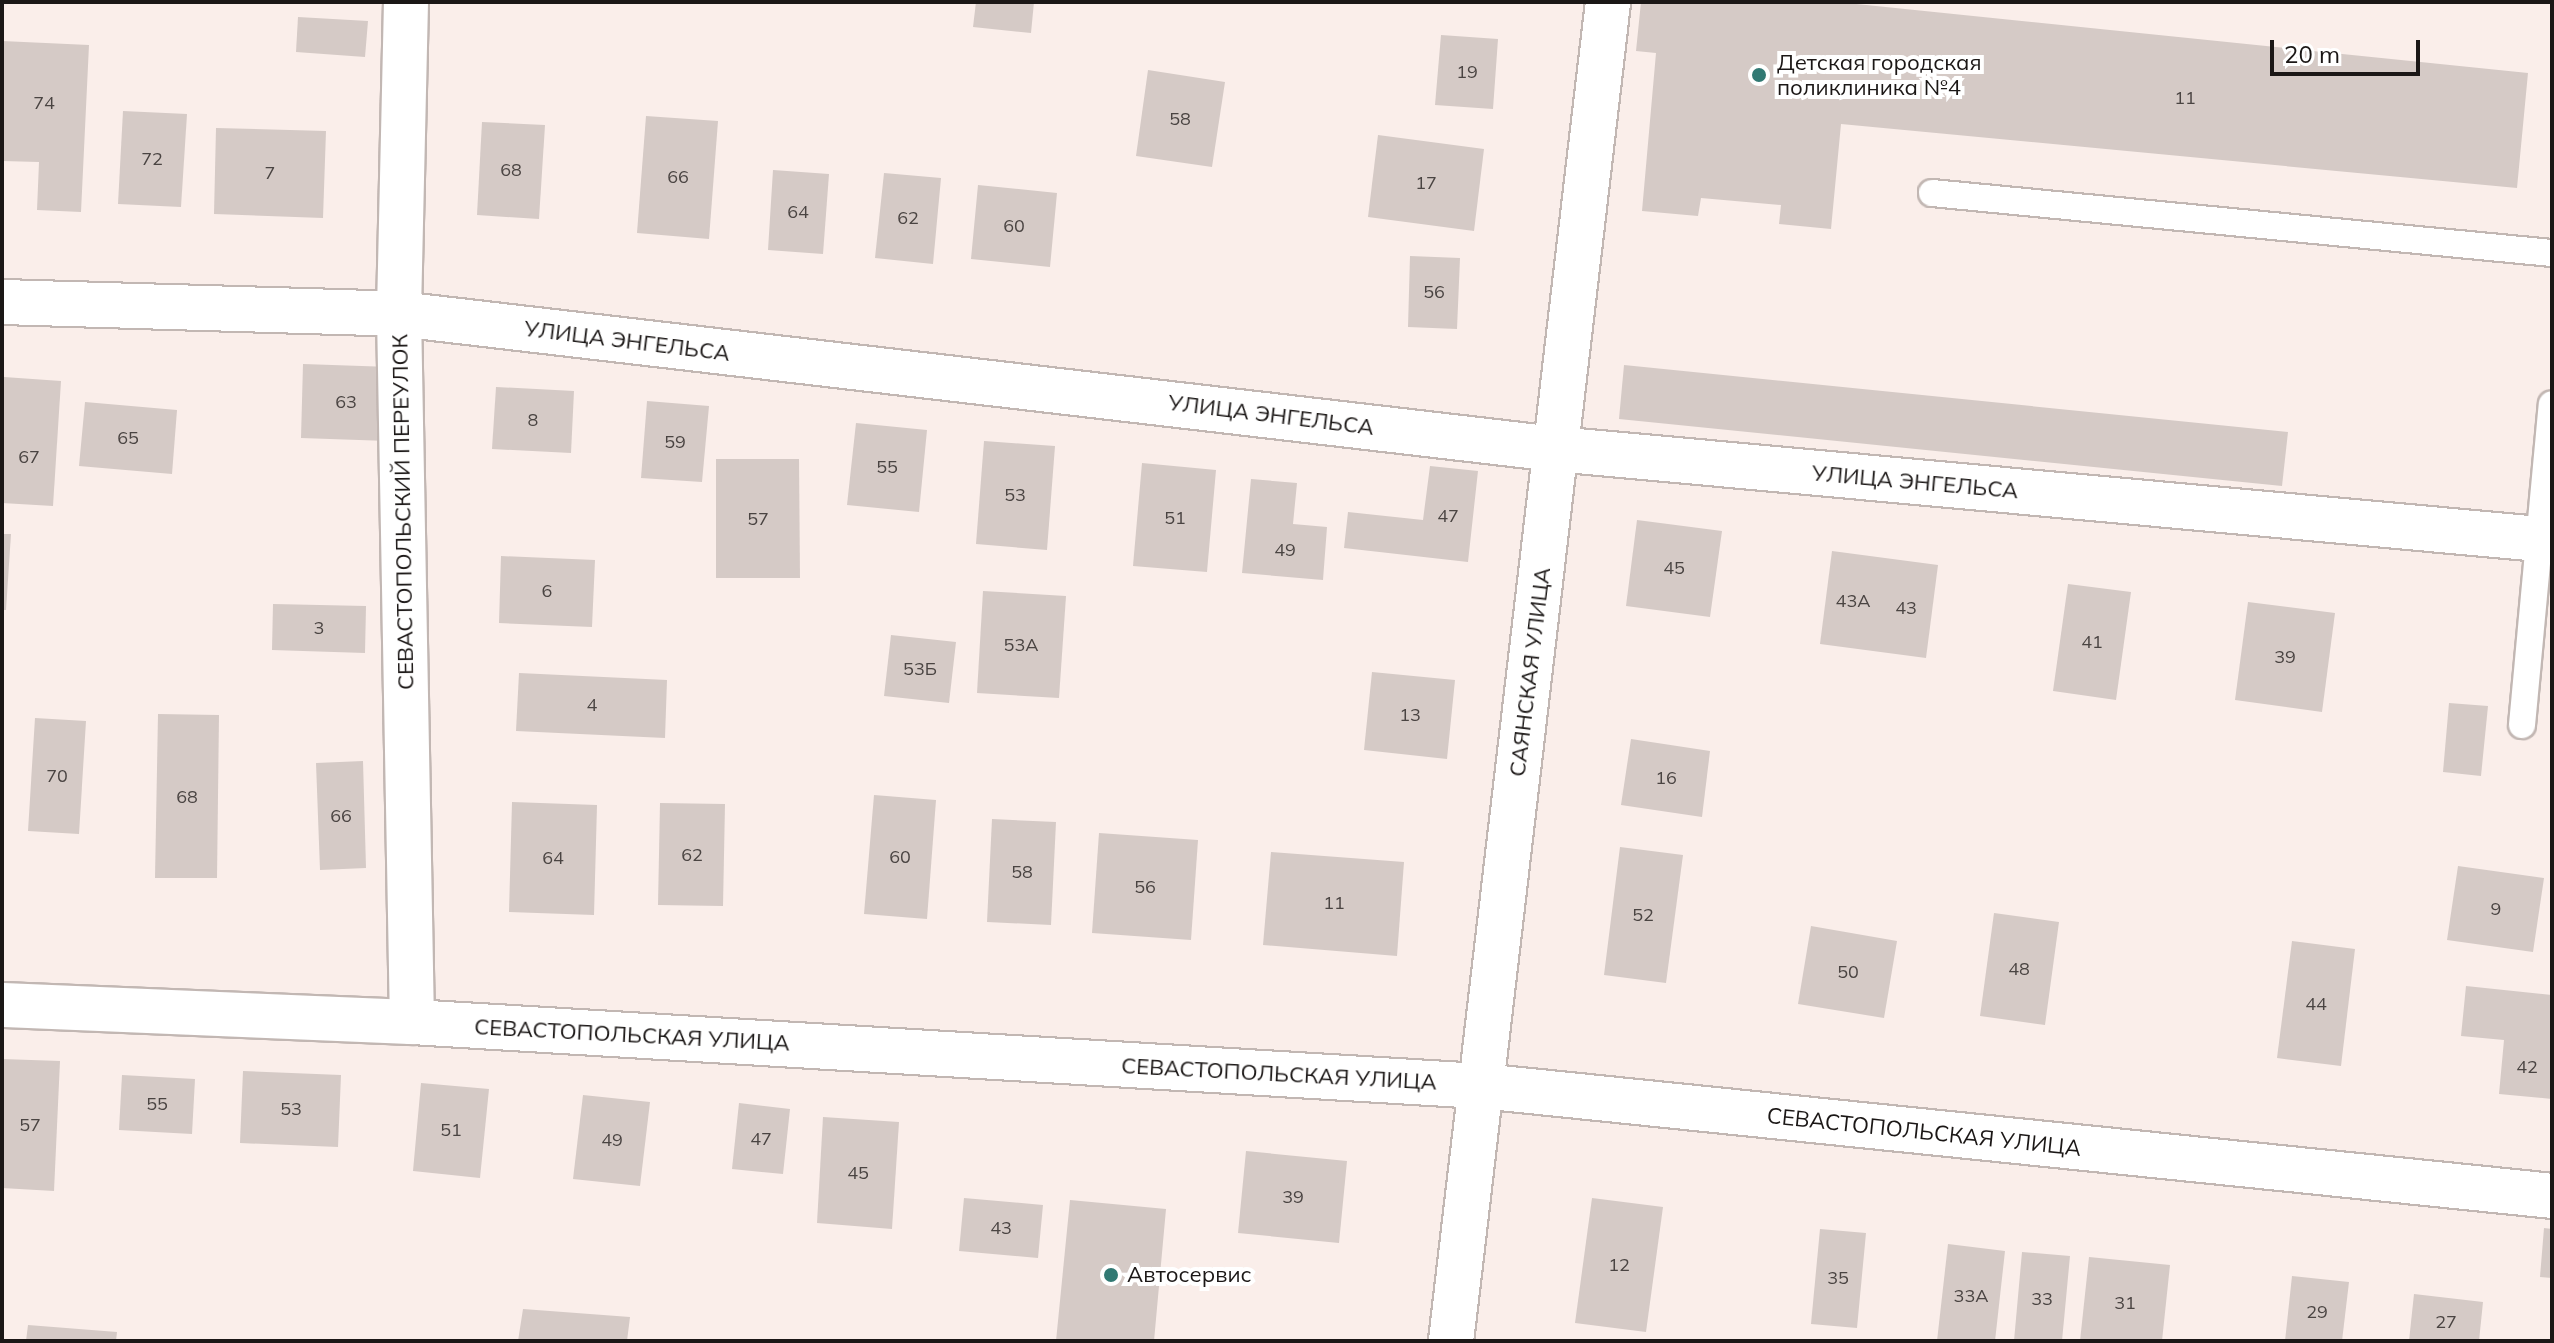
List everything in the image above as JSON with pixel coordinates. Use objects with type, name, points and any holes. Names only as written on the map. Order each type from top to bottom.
[{"type":"street","name":"СЕВАСТОПОЛЬСКИЙ ПЕРЕУЛОК","points":[[406,2],[399,314],[412,1022]]},
{"type":"street","name":"САЯНСКАЯ УЛИЦА","points":[[1451,1341],[1608,2]]},
{"type":"street","name":"УЛИЦА ЭНГЕЛЬСА","points":[[2,302],[399,314],[1556,449],[2539,539]]},
{"type":"street","name":"СЕВАСТОПОЛЬСКАЯ УЛИЦА","points":[[2,1005],[412,1022],[1481,1086],[2552,1196]]},
{"type":"lane","points":[[1932,193],[2552,253]]},
{"type":"lane","points":[[2522,725],[2552,404]]},
{"type":"building","points":[[976,2],[1034,2],[1031,33],[973,27]]},
{"type":"building","points":[[1641,2],[1837,2],[2528,73],[2517,188],[1841,124],[1831,229],[1779,224],[1781,205],[1701,198],[1698,216],[1642,211],[1656,53],[1636,51]]},
{"type":"building","points":[[298,17],[368,21],[365,57],[296,52]]},
{"type":"building","points":[[1441,35],[1498,39],[1493,109],[1435,105]]},
{"type":"building","points":[[2,41],[89,45],[81,212],[37,210],[39,162],[2,161]]},
{"type":"building","points":[[1148,70],[1225,82],[1212,167],[1136,156]]},
{"type":"building","points":[[123,111],[187,114],[181,207],[118,204]]},
{"type":"building","points":[[646,116],[718,121],[709,239],[637,233]]},
{"type":"building","points":[[482,122],[545,125],[539,219],[477,215]]},
{"type":"building","points":[[216,128],[326,131],[323,218],[214,214]]},
{"type":"building","points":[[1378,135],[1484,149],[1474,231],[1368,217]]},
{"type":"building","points":[[773,170],[829,174],[823,254],[768,250]]},
{"type":"building","points":[[884,173],[941,178],[933,264],[875,258]]},
{"type":"building","points":[[978,185],[1057,193],[1050,267],[971,259]]},
{"type":"building","points":[[1410,256],[1460,258],[1457,329],[1408,327]]},
{"type":"building","points":[[303,364],[391,367],[388,441],[301,438]]},
{"type":"building","points":[[1624,365],[2288,432],[2282,486],[1619,419]]},
{"type":"building","points":[[4,377],[61,381],[53,506],[2,503]]},
{"type":"building","points":[[496,387],[574,391],[571,453],[492,449]]},
{"type":"building","points":[[647,401],[709,406],[702,482],[641,478]]},
{"type":"building","points":[[85,402],[177,410],[172,474],[79,466]]},
{"type":"building","points":[[856,423],[927,430],[919,512],[847,505]]},
{"type":"building","points":[[984,441],[1055,446],[1047,550],[976,544]]},
{"type":"building","points":[[716,459],[799,459],[800,578],[716,578]]},
{"type":"building","points":[[1142,463],[1216,470],[1207,572],[1133,566]]},
{"type":"building","points":[[1430,466],[1478,471],[1468,562],[1344,548],[1348,512],[1423,520]]},
{"type":"building","points":[[1251,479],[1297,483],[1293,524],[1327,527],[1323,580],[1242,573]]},
{"type":"building","points":[[1637,520],[1722,531],[1710,617],[1626,606]]},
{"type":"building","points":[[2,534],[11,534],[6,610],[2,610]]},
{"type":"building","points":[[1832,551],[1938,565],[1926,658],[1820,644]]},
{"type":"building","points":[[501,556],[595,560],[592,627],[499,623]]},
{"type":"building","points":[[2068,584],[2131,592],[2116,700],[2053,691]]},
{"type":"building","points":[[983,591],[1066,596],[1059,698],[977,693]]},
{"type":"building","points":[[2248,602],[2335,613],[2322,712],[2235,700]]},
{"type":"building","points":[[273,604],[366,606],[365,653],[272,650]]},
{"type":"building","points":[[891,635],[956,642],[949,703],[884,696]]},
{"type":"building","points":[[1372,672],[1455,680],[1447,759],[1364,750]]},
{"type":"building","points":[[519,673],[667,680],[665,738],[516,731]]},
{"type":"building","points":[[2449,703],[2488,706],[2481,776],[2443,772]]},
{"type":"building","points":[[158,714],[219,715],[217,878],[155,878]]},
{"type":"building","points":[[35,718],[86,721],[79,834],[28,831]]},
{"type":"building","points":[[1631,739],[1710,751],[1702,817],[1621,805]]},
{"type":"building","points":[[363,761],[366,868],[320,870],[316,763]]},
{"type":"building","points":[[874,795],[936,800],[927,919],[864,914]]},
{"type":"building","points":[[512,802],[597,805],[594,915],[509,912]]},
{"type":"building","points":[[660,803],[725,804],[723,906],[658,905]]},
{"type":"building","points":[[992,819],[1056,822],[1051,925],[987,922]]},
{"type":"building","points":[[1099,833],[1198,840],[1191,940],[1092,933]]},
{"type":"building","points":[[1620,847],[1683,855],[1666,983],[1604,975]]},
{"type":"building","points":[[1271,852],[1404,862],[1397,956],[1263,945]]},
{"type":"building","points":[[2458,866],[2544,878],[2533,952],[2447,940]]},
{"type":"building","points":[[1994,913],[2059,922],[2045,1025],[1980,1016]]},
{"type":"building","points":[[1811,926],[1897,941],[1884,1018],[1798,1004]]},
{"type":"building","points":[[2292,941],[2355,949],[2341,1066],[2277,1058]]},
{"type":"building","points":[[2466,986],[2552,995],[2552,1099],[2499,1094],[2504,1040],[2461,1036]]},
{"type":"building","points":[[2,1059],[60,1061],[54,1191],[2,1188]]},
{"type":"building","points":[[243,1071],[341,1075],[338,1147],[240,1143]]},
{"type":"building","points":[[122,1075],[195,1079],[192,1134],[119,1130]]},
{"type":"building","points":[[421,1083],[489,1089],[480,1178],[413,1171]]},
{"type":"building","points":[[583,1095],[650,1102],[640,1186],[573,1179]]},
{"type":"building","points":[[739,1103],[790,1109],[783,1174],[732,1169]]},
{"type":"building","points":[[823,1117],[899,1122],[892,1229],[817,1223]]},
{"type":"building","points":[[1246,1151],[1347,1161],[1339,1243],[1238,1233]]},
{"type":"building","points":[[964,1198],[1043,1205],[1038,1258],[959,1251]]},
{"type":"building","points":[[1592,1198],[1663,1207],[1646,1332],[1575,1323]]},
{"type":"building","name":"Автосервис","points":[[1070,1200],[1166,1209],[1154,1341],[1056,1341]]},
{"type":"building","points":[[2544,1228],[2552,1229],[2552,1278],[2540,1277]]},
{"type":"building","points":[[1820,1229],[1866,1233],[1857,1328],[1811,1324]]},
{"type":"building","points":[[1948,1244],[2005,1251],[1995,1341],[1937,1341]]},
{"type":"building","points":[[2022,1252],[2070,1256],[2062,1341],[2014,1341]]},
{"type":"building","points":[[2089,1257],[2170,1265],[2162,1341],[2080,1341]]},
{"type":"building","points":[[2292,1276],[2349,1282],[2342,1341],[2285,1341]]},
{"type":"building","points":[[2414,1294],[2483,1302],[2479,1341],[2409,1341]]},
{"type":"building","points":[[523,1309],[630,1317],[627,1341],[518,1341]]},
{"type":"building","points":[[28,1325],[117,1332],[116,1341],[26,1341]]},
{"type":"place","name":"Детская городская поликлиника №4","points":[[1759,75]]},
{"type":"place","name":"Автосервис","points":[[1111,1275]]}]
